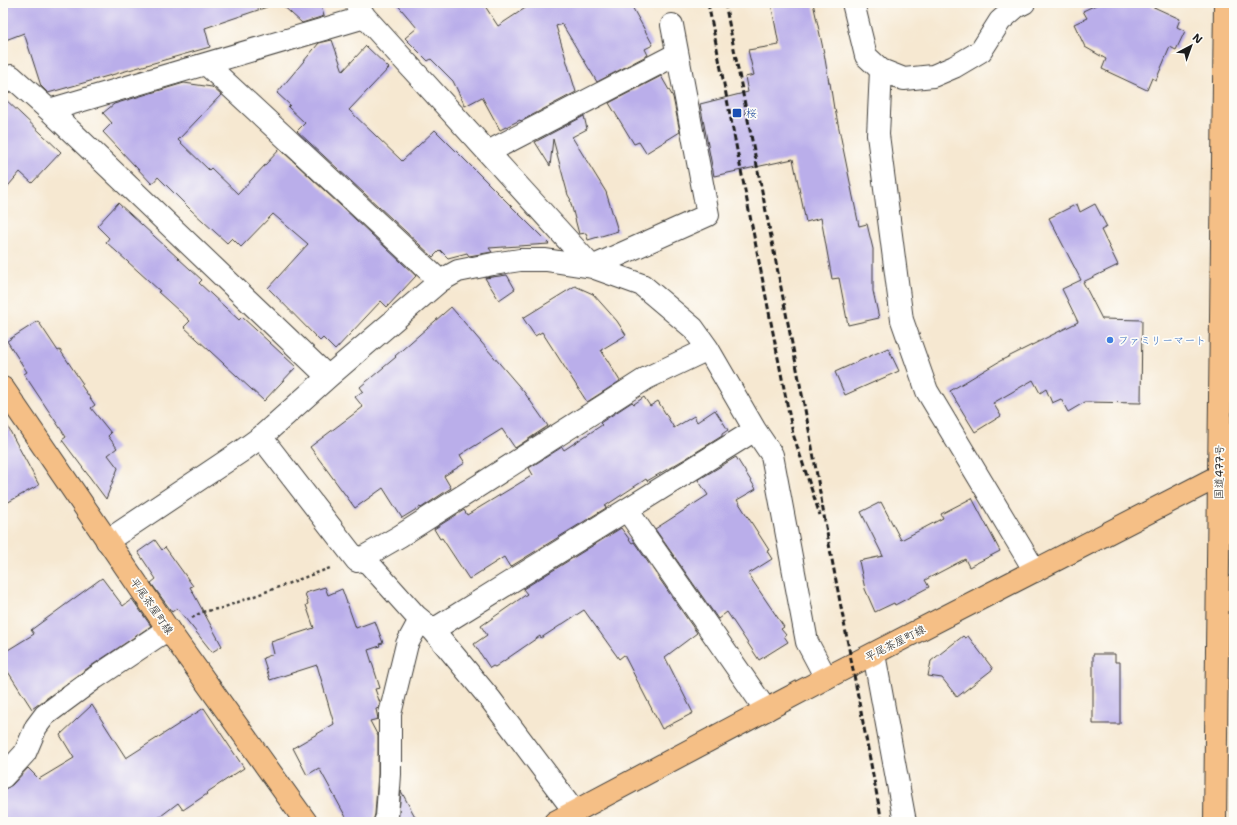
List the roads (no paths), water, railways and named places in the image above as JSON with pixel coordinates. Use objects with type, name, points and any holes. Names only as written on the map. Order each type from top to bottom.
[{"type":"main road","name":"国道477号","points":[[1215,822],[1226,470],[1225,3]]},
{"type":"main road","name":"平尾茶屋町線","points":[[3,388],[169,631],[306,822]]},
{"type":"main road","name":"平尾茶屋町線","points":[[555,822],[826,678],[1035,571],[1226,470]]},
{"type":"street","points":[[853,3],[866,56],[881,70],[904,79],[933,76],[954,67],[981,51],[996,12],[1016,7],[1024,3]]},
{"type":"street","points":[[49,110],[206,64],[361,10],[592,267]]},
{"type":"street","points":[[592,267],[708,215],[672,25]]},
{"type":"street","points":[[488,152],[677,54]]},
{"type":"street","points":[[206,64],[440,281]]},
{"type":"street","points":[[881,70],[878,135],[902,320],[927,391],[1035,571]]},
{"type":"street","points":[[6,75],[49,110],[328,377]]},
{"type":"street","points":[[107,541],[261,437],[328,377],[440,281],[458,271],[520,260],[546,260],[592,267],[642,285],[693,328],[708,349],[755,430],[772,455],[807,642],[826,678]]},
{"type":"street","points":[[359,557],[407,532],[647,378],[708,349]]},
{"type":"street","points":[[385,822],[387,817],[390,774],[390,714],[408,644],[427,625],[627,510],[755,430]]},
{"type":"street","points":[[261,437],[359,557],[427,625],[491,700],[575,812]]},
{"type":"street","points":[[627,510],[766,710]]},
{"type":"street","points":[[3,777],[25,753],[36,727],[45,715],[95,678],[169,631]]},
{"type":"street","points":[[874,654],[905,822]]},
{"type":"railway","points":[[708,3],[793,434],[820,515]]},
{"type":"railway","points":[[725,3],[809,430],[829,544],[882,822]]},
{"type":"place","name":"桜","points":[[737,113]]},
{"type":"place","name":"ファミリーマート","points":[[1110,340]]}]
